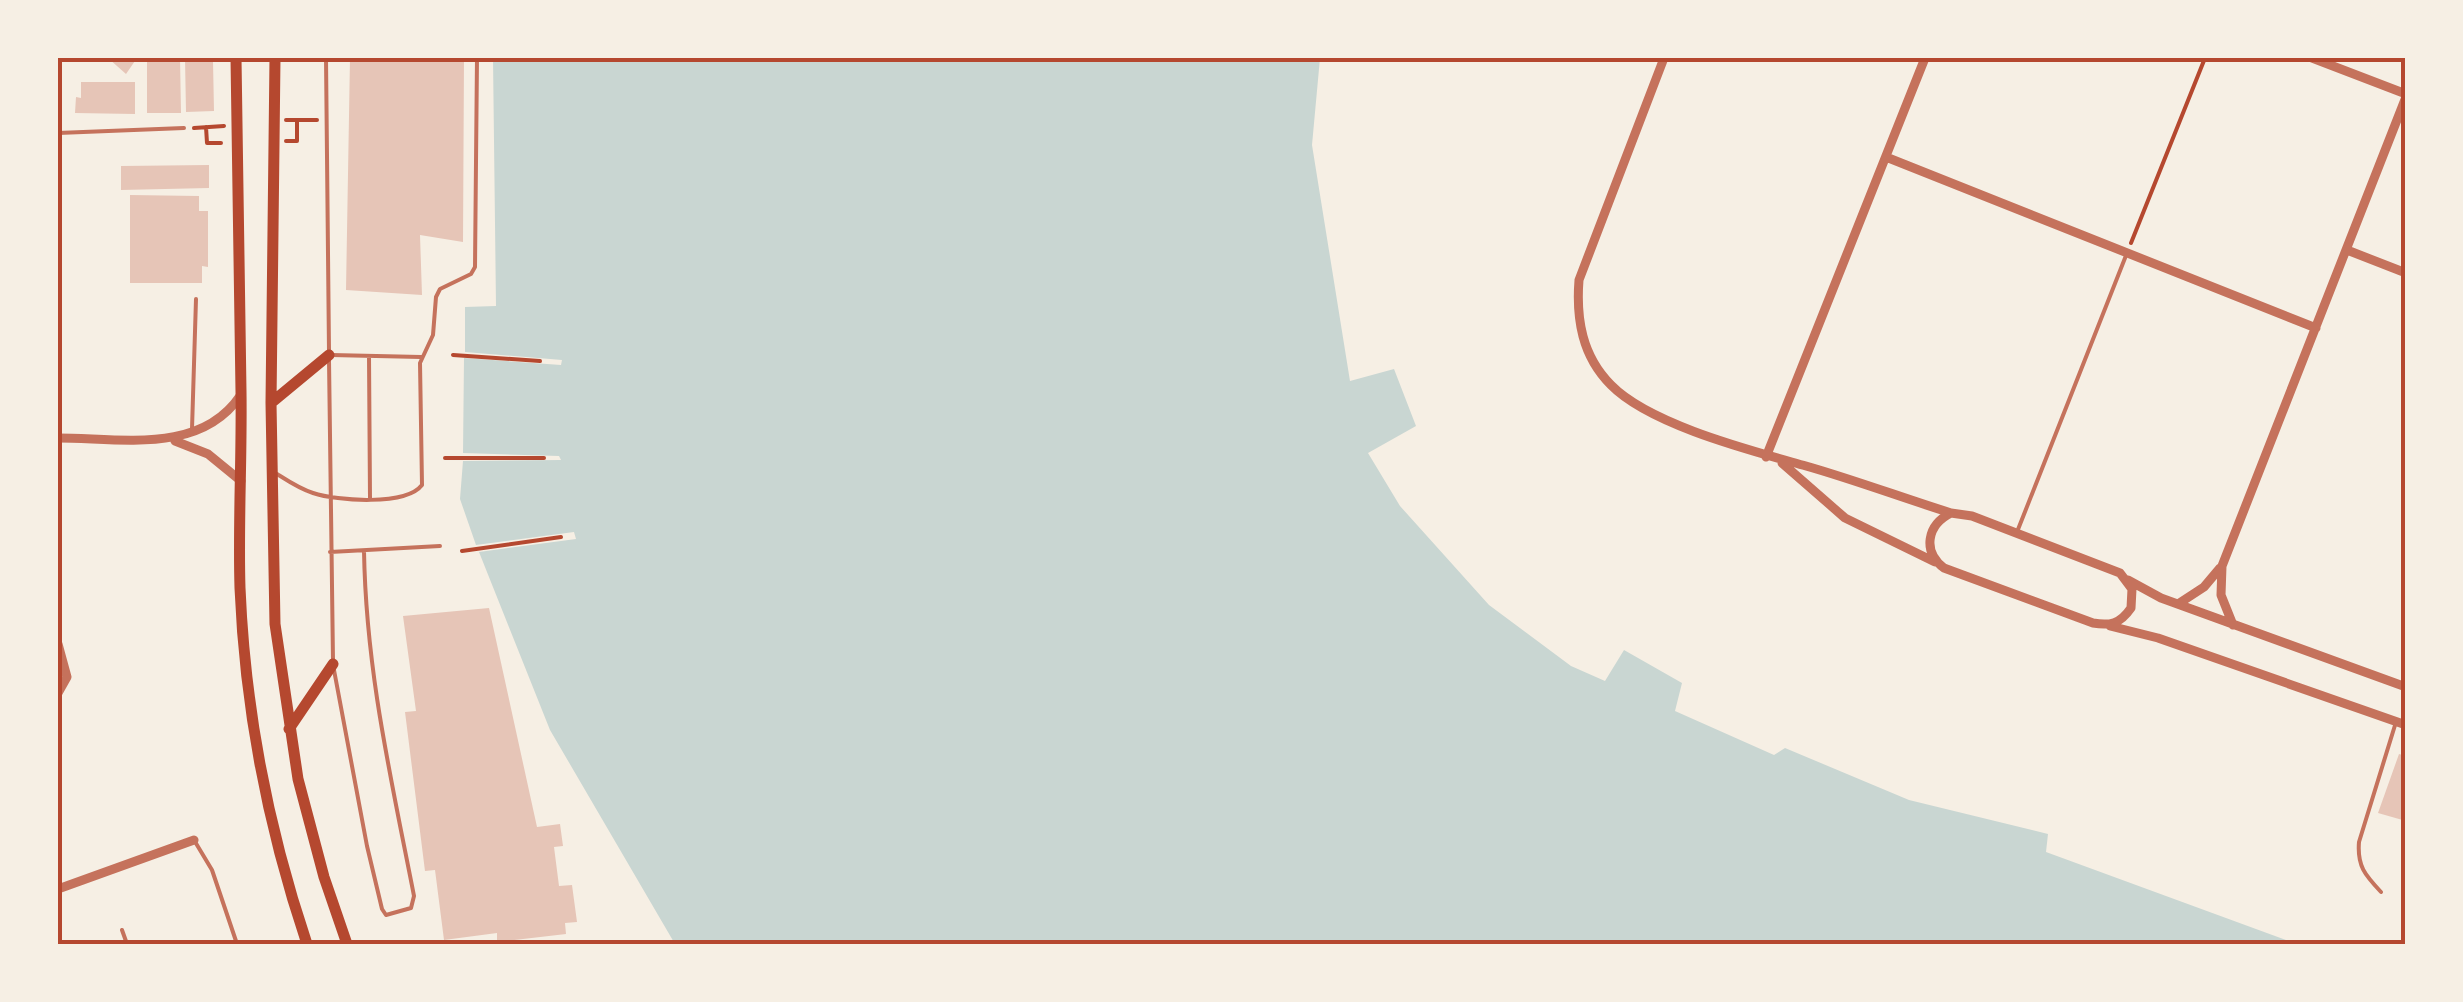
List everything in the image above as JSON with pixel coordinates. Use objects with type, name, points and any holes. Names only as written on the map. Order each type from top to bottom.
[{"type":"main road","points":[[236,58],[240,586],[253,730],[277,848],[306,944]]},
{"type":"main road","points":[[276,58],[271,403],[273,589],[289,729],[310,828],[346,944]]},
{"type":"main road","points":[[271,403],[329,355]]},
{"type":"main road","points":[[289,729],[333,664]]},
{"type":"street","points":[[1664,58],[1579,280],[1577,308],[1582,336],[1593,362],[1610,385],[1632,403],[1780,462],[1805,466],[1951,514]]},
{"type":"street","points":[[1766,457],[1925,58]]},
{"type":"street","points":[[2178,604],[2204,587],[2222,566],[2406,96],[2312,58]]},
{"type":"street","points":[[1886,157],[2316,328]]},
{"type":"street","points":[[2347,250],[2406,273]]},
{"type":"street","points":[[58,438],[157,438],[192,433],[217,421],[241,394]]},
{"type":"street","points":[[157,438],[208,454],[241,481]]},
{"type":"street","points":[[1780,462],[1845,518],[1952,572],[2107,626],[2158,638],[2401,724]]},
{"type":"street","points":[[1937,562],[1929,544],[1930,534],[1942,518],[1962,513],[2111,569],[2178,604],[2406,687]]},
{"type":"street","points":[[2222,566],[2221,595],[2234,625]]},
{"type":"street","points":[[2107,626],[2125,617],[2130,608],[2132,589],[2128,580]]},
{"type":"street","points":[[58,644],[67,677],[58,693]]},
{"type":"street","points":[[58,889],[194,840]]},
{"type":"lane","points":[[326,58],[333,664],[366,846],[384,912],[391,915],[411,908],[414,896],[370,660],[364,550]]},
{"type":"lane","points":[[273,471],[306,490],[329,497],[410,496],[422,486],[421,358],[433,335],[437,293],[471,274],[475,267],[476,58]]},
{"type":"lane","points":[[58,133],[184,128]]},
{"type":"lane","points":[[2016,532],[2127,253]]},
{"type":"lane","points":[[192,433],[196,299]]},
{"type":"lane","points":[[329,355],[421,358]]},
{"type":"lane","points":[[369,356],[370,499]]},
{"type":"lane","points":[[330,552],[440,546]]},
{"type":"lane","points":[[2381,892],[2364,874],[2358,859],[2358,842],[2401,724]]},
{"type":"lane","points":[[194,840],[212,870],[237,944]]},
{"type":"lane","points":[[122,930],[127,944]]},
{"type":"path","points":[[2127,253],[2206,58]]},
{"type":"path","points":[[277,120],[326,120]]},
{"type":"path","points":[[297,120],[298,141]]},
{"type":"path","points":[[184,128],[237,126]]},
{"type":"path","points":[[206,127],[207,143]]},
{"type":"path","points":[[453,355],[540,361]]},
{"type":"path","points":[[445,458],[544,458]]},
{"type":"path","points":[[462,550],[562,537]]},
{"type":"shaded area","points":[[493,58],[1320,58],[1312,145],[1350,381],[1394,369],[1416,426],[1368,453],[1400,506],[1489,605],[1571,666],[1605,681],[1624,650],[1682,683],[1675,711],[1774,755],[1785,748],[1909,800],[2048,834],[2046,852],[2297,944],[675,944],[550,730],[479,552],[576,539],[574,532],[476,545],[460,499],[463,461],[561,460],[559,456],[463,453],[464,358],[561,365],[562,360],[465,352],[465,307],[496,306]]},
{"type":"building","points":[[108,58],[137,58],[126,74]]},
{"type":"building","points":[[147,58],[180,58],[181,113],[147,113]]},
{"type":"building","points":[[185,58],[213,61],[214,111],[186,112]]},
{"type":"building","points":[[350,58],[464,58],[463,242],[420,235],[422,295],[346,290]]},
{"type":"building","points":[[81,82],[135,82],[135,114],[75,113],[76,97],[81,98]]},
{"type":"building","points":[[209,165],[209,188],[121,190],[121,166]]},
{"type":"building","points":[[130,195],[199,196],[199,211],[208,211],[208,267],[202,266],[202,283],[130,283]]},
{"type":"building","points":[[489,608],[537,827],[560,824],[563,846],[554,847],[559,886],[572,885],[577,922],[565,923],[566,934],[497,942],[497,933],[444,940],[435,870],[425,871],[405,712],[416,711],[403,616]]},
{"type":"building","points":[[2399,754],[2406,756],[2406,821],[2378,813]]}]
